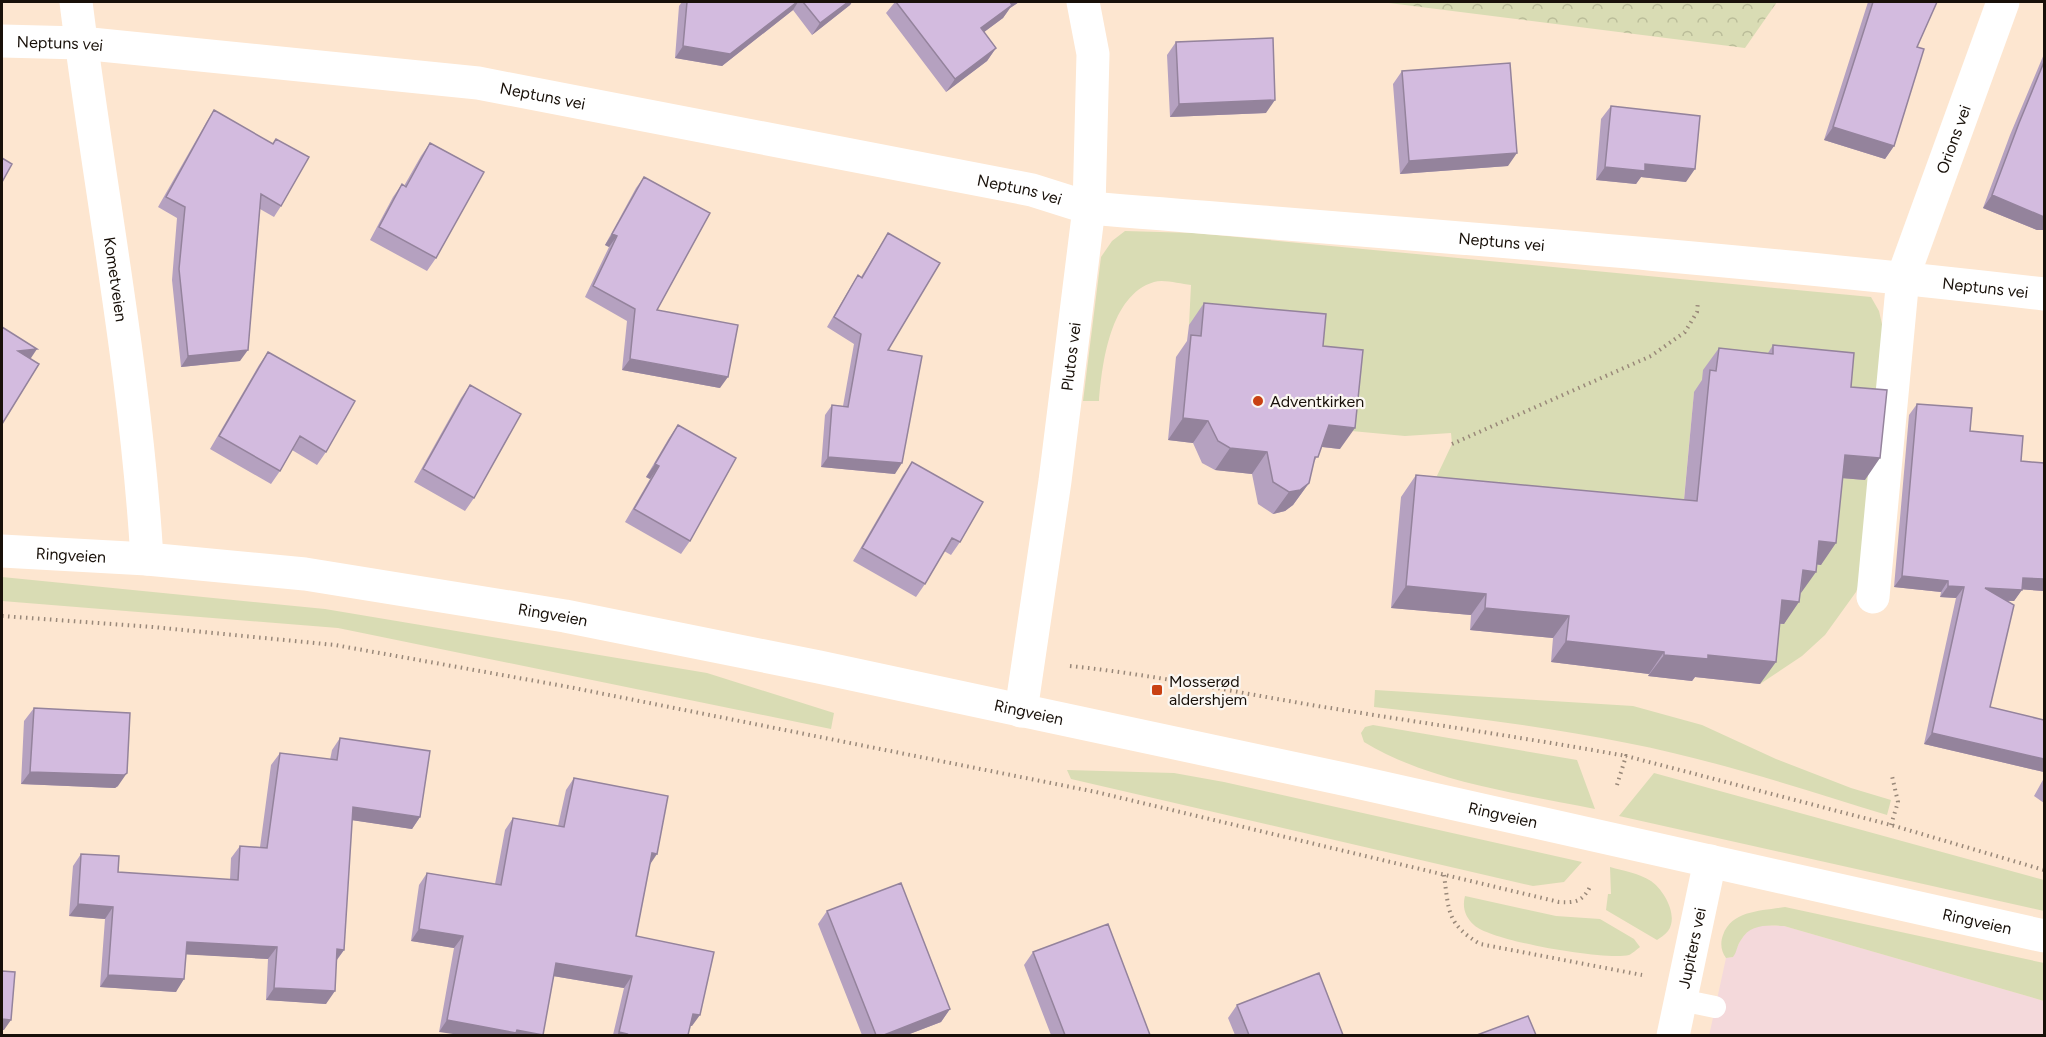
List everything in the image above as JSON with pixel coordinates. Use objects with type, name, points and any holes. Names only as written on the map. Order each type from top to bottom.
[{"type":"street","name":"Kometveien","points":[[76,2],[113,270],[127,351],[143,484],[147,559]]},
{"type":"street","name":"Plutos vei","points":[[1021,711],[1030,664],[1089,208],[1093,54],[1083,2]]},
{"type":"street","name":"Orions vei","points":[[1873,597],[1903,277],[2003,2]]},
{"type":"street","name":"Neptuns vei","points":[[2,41],[81,43],[477,83],[1032,190],[1089,208],[1705,259],[1903,277],[2044,294]]},
{"type":"street","name":"Ringveien","points":[[2,551],[147,559],[305,574],[480,601],[819,667],[2044,936]]},
{"type":"street","name":"Jupiters vei","points":[[1673,1035],[1710,861]]},
{"type":"lane","points":[[1681,1000],[1716,1008]]},
{"type":"path","points":[[1452,444],[1651,356],[1685,332],[1697,312],[1705,259]]},
{"type":"path","points":[[2,616],[153,627],[335,645],[569,687],[1096,792],[1566,902],[1584,898],[1591,885]]},
{"type":"path","points":[[1030,664],[1091,668],[1174,679],[1328,708],[1487,731],[1626,756],[1891,825],[2044,870]]},
{"type":"path","points":[[1617,785],[1626,756]]},
{"type":"path","points":[[1891,825],[1898,802],[1892,776]]},
{"type":"path","points":[[1444,875],[1449,914],[1461,932],[1480,944],[1643,975]]},
{"type":"shaded area","points":[[1762,925],[1784,926],[2044,1001],[2044,1035],[1709,1036],[1726,958],[1733,957],[1748,930]]},
{"type":"green space","points":[[1381,2],[1777,2],[1745,48]]},
{"type":"green space","points":[[1125,231],[1194,233],[1871,297],[1879,311],[1884,333],[1870,554],[1856,592],[1825,635],[1802,656],[1760,684],[1766,622],[1803,563],[1821,565],[1701,393],[1694,392],[1682,520],[1426,499],[1452,444],[1451,433],[1405,436],[1341,430],[1311,336],[1189,325],[1191,285],[1167,281],[1154,282],[1139,289],[1127,301],[1111,332],[1099,401],[1083,401],[1101,257],[1112,241]]},
{"type":"green space","points":[[2,577],[325,609],[707,673],[834,713],[831,729],[338,628],[2,601]]},
{"type":"green space","points":[[1375,690],[1633,706],[1702,725],[1776,759],[1851,788],[1891,800],[1887,815],[1758,776],[1660,750],[1533,727],[1374,707]]},
{"type":"green space","points":[[1373,725],[1577,760],[1595,809],[1506,792],[1418,768],[1364,742],[1361,733],[1365,727]]},
{"type":"green space","points":[[1067,770],[1174,773],[1224,782],[1582,862],[1564,882],[1533,886],[1071,779]]},
{"type":"green space","points":[[1654,773],[2044,880],[2044,911],[1619,816]]},
{"type":"green space","points":[[1610,867],[1646,878],[1661,890],[1669,904],[1672,918],[1668,931],[1657,940],[1606,910],[1608,894],[1611,894]]},
{"type":"green space","points":[[1465,896],[1556,916],[1600,919],[1634,939],[1640,947],[1629,955],[1597,955],[1549,948],[1502,937],[1484,931],[1468,919],[1465,912]]},
{"type":"green space","points":[[1785,907],[2044,963],[2044,1001],[1784,926],[1754,928],[1745,935],[1733,957],[1726,958],[1722,950],[1722,938],[1733,921],[1749,913]]},
{"type":"building","points":[[687,2],[797,2],[730,54],[683,46]]},
{"type":"building","points":[[803,2],[848,2],[820,23]]},
{"type":"building","points":[[896,2],[1010,2],[1012,5],[981,28],[996,48],[955,79]]},
{"type":"building","points":[[1873,2],[1937,2],[1917,47],[1924,49],[1894,146],[1833,127]]},
{"type":"building","points":[[1273,38],[1275,100],[1179,104],[1176,42]]},
{"type":"building","points":[[2044,62],[2044,217],[1992,195]]},
{"type":"building","points":[[1510,63],[1517,153],[1409,161],[1402,71]]},
{"type":"building","points":[[1611,106],[1700,116],[1695,169],[1645,164],[1645,171],[1605,167]]},
{"type":"building","points":[[214,110],[273,144],[276,139],[309,157],[281,206],[261,194],[248,350],[188,356],[179,269],[185,207],[166,197]]},
{"type":"building","points":[[430,143],[484,172],[436,258],[379,227],[402,184],[406,187]]},
{"type":"building","points":[[2,158],[12,164],[2,182]]},
{"type":"building","points":[[644,177],[710,213],[657,310],[738,325],[728,377],[630,359],[635,309],[593,286],[617,236],[612,234]]},
{"type":"building","points":[[888,233],[940,263],[888,350],[922,356],[902,463],[828,457],[832,405],[848,407],[861,334],[834,317],[858,275],[862,278]]},
{"type":"building","name":"Adventkirken","points":[[1204,303],[1326,314],[1323,346],[1363,350],[1355,428],[1329,425],[1318,457],[1315,457],[1309,483],[1300,490],[1289,492],[1273,482],[1267,452],[1230,448],[1218,441],[1208,421],[1183,418],[1191,335],[1201,336]]},
{"type":"building","points":[[2,327],[37,349],[18,351],[39,364],[2,424]]},
{"type":"building","points":[[1773,345],[1854,353],[1851,387],[1887,390],[1880,458],[1845,455],[1836,543],[1819,541],[1816,572],[1803,570],[1799,602],[1782,600],[1776,662],[1708,655],[1708,659],[1664,655],[1664,652],[1566,641],[1569,616],[1485,608],[1486,594],[1406,586],[1416,475],[1697,501],[1710,370],[1716,371],[1719,348],[1773,354]]},
{"type":"building","points":[[268,352],[355,401],[326,452],[300,436],[280,471],[219,436]]},
{"type":"building","points":[[470,385],[521,414],[474,498],[423,469]]},
{"type":"building","points":[[1917,404],[1972,408],[1970,431],[2023,436],[2021,461],[2044,463],[2044,579],[2023,578],[2022,590],[1985,588],[2014,605],[1990,707],[2044,720],[2044,759],[1932,733],[1964,587],[1948,586],[1948,581],[1902,576]]},
{"type":"building","points":[[678,425],[736,458],[690,541],[634,509],[659,466],[655,464]]},
{"type":"building","points":[[912,462],[983,502],[960,542],[952,538],[925,584],[862,548]]},
{"type":"building","points":[[34,708],[130,713],[127,773],[124,775],[30,772]]},
{"type":"building","points":[[340,738],[430,751],[420,817],[353,807],[344,950],[337,949],[335,991],[274,988],[277,947],[187,942],[184,979],[108,975],[113,907],[78,904],[81,854],[119,856],[118,872],[238,880],[240,846],[267,848],[280,753],[337,760]]},
{"type":"building","points":[[574,778],[668,796],[657,854],[652,853],[636,936],[714,952],[700,1015],[693,1014],[688,1035],[626,1035],[619,1032],[632,976],[556,963],[543,1035],[517,1030],[516,1033],[447,1020],[463,936],[419,929],[427,873],[501,885],[513,818],[564,827]]},
{"type":"building","points":[[901,883],[950,1009],[884,1035],[876,1035],[827,911]]},
{"type":"building","points":[[1108,924],[1150,1035],[1065,1035],[1033,952]]},
{"type":"building","points":[[2,971],[15,972],[11,1020],[2,1019]]},
{"type":"building","points":[[1319,973],[1343,1035],[1249,1035],[1237,1005]]},
{"type":"building","points":[[1528,1016],[1536,1035],[1477,1035]]},
{"type":"place","name":"Adventkirken","points":[[1258,401]]},
{"type":"place","name":"Mosserød aldershjem","points":[[1157,690]]}]
